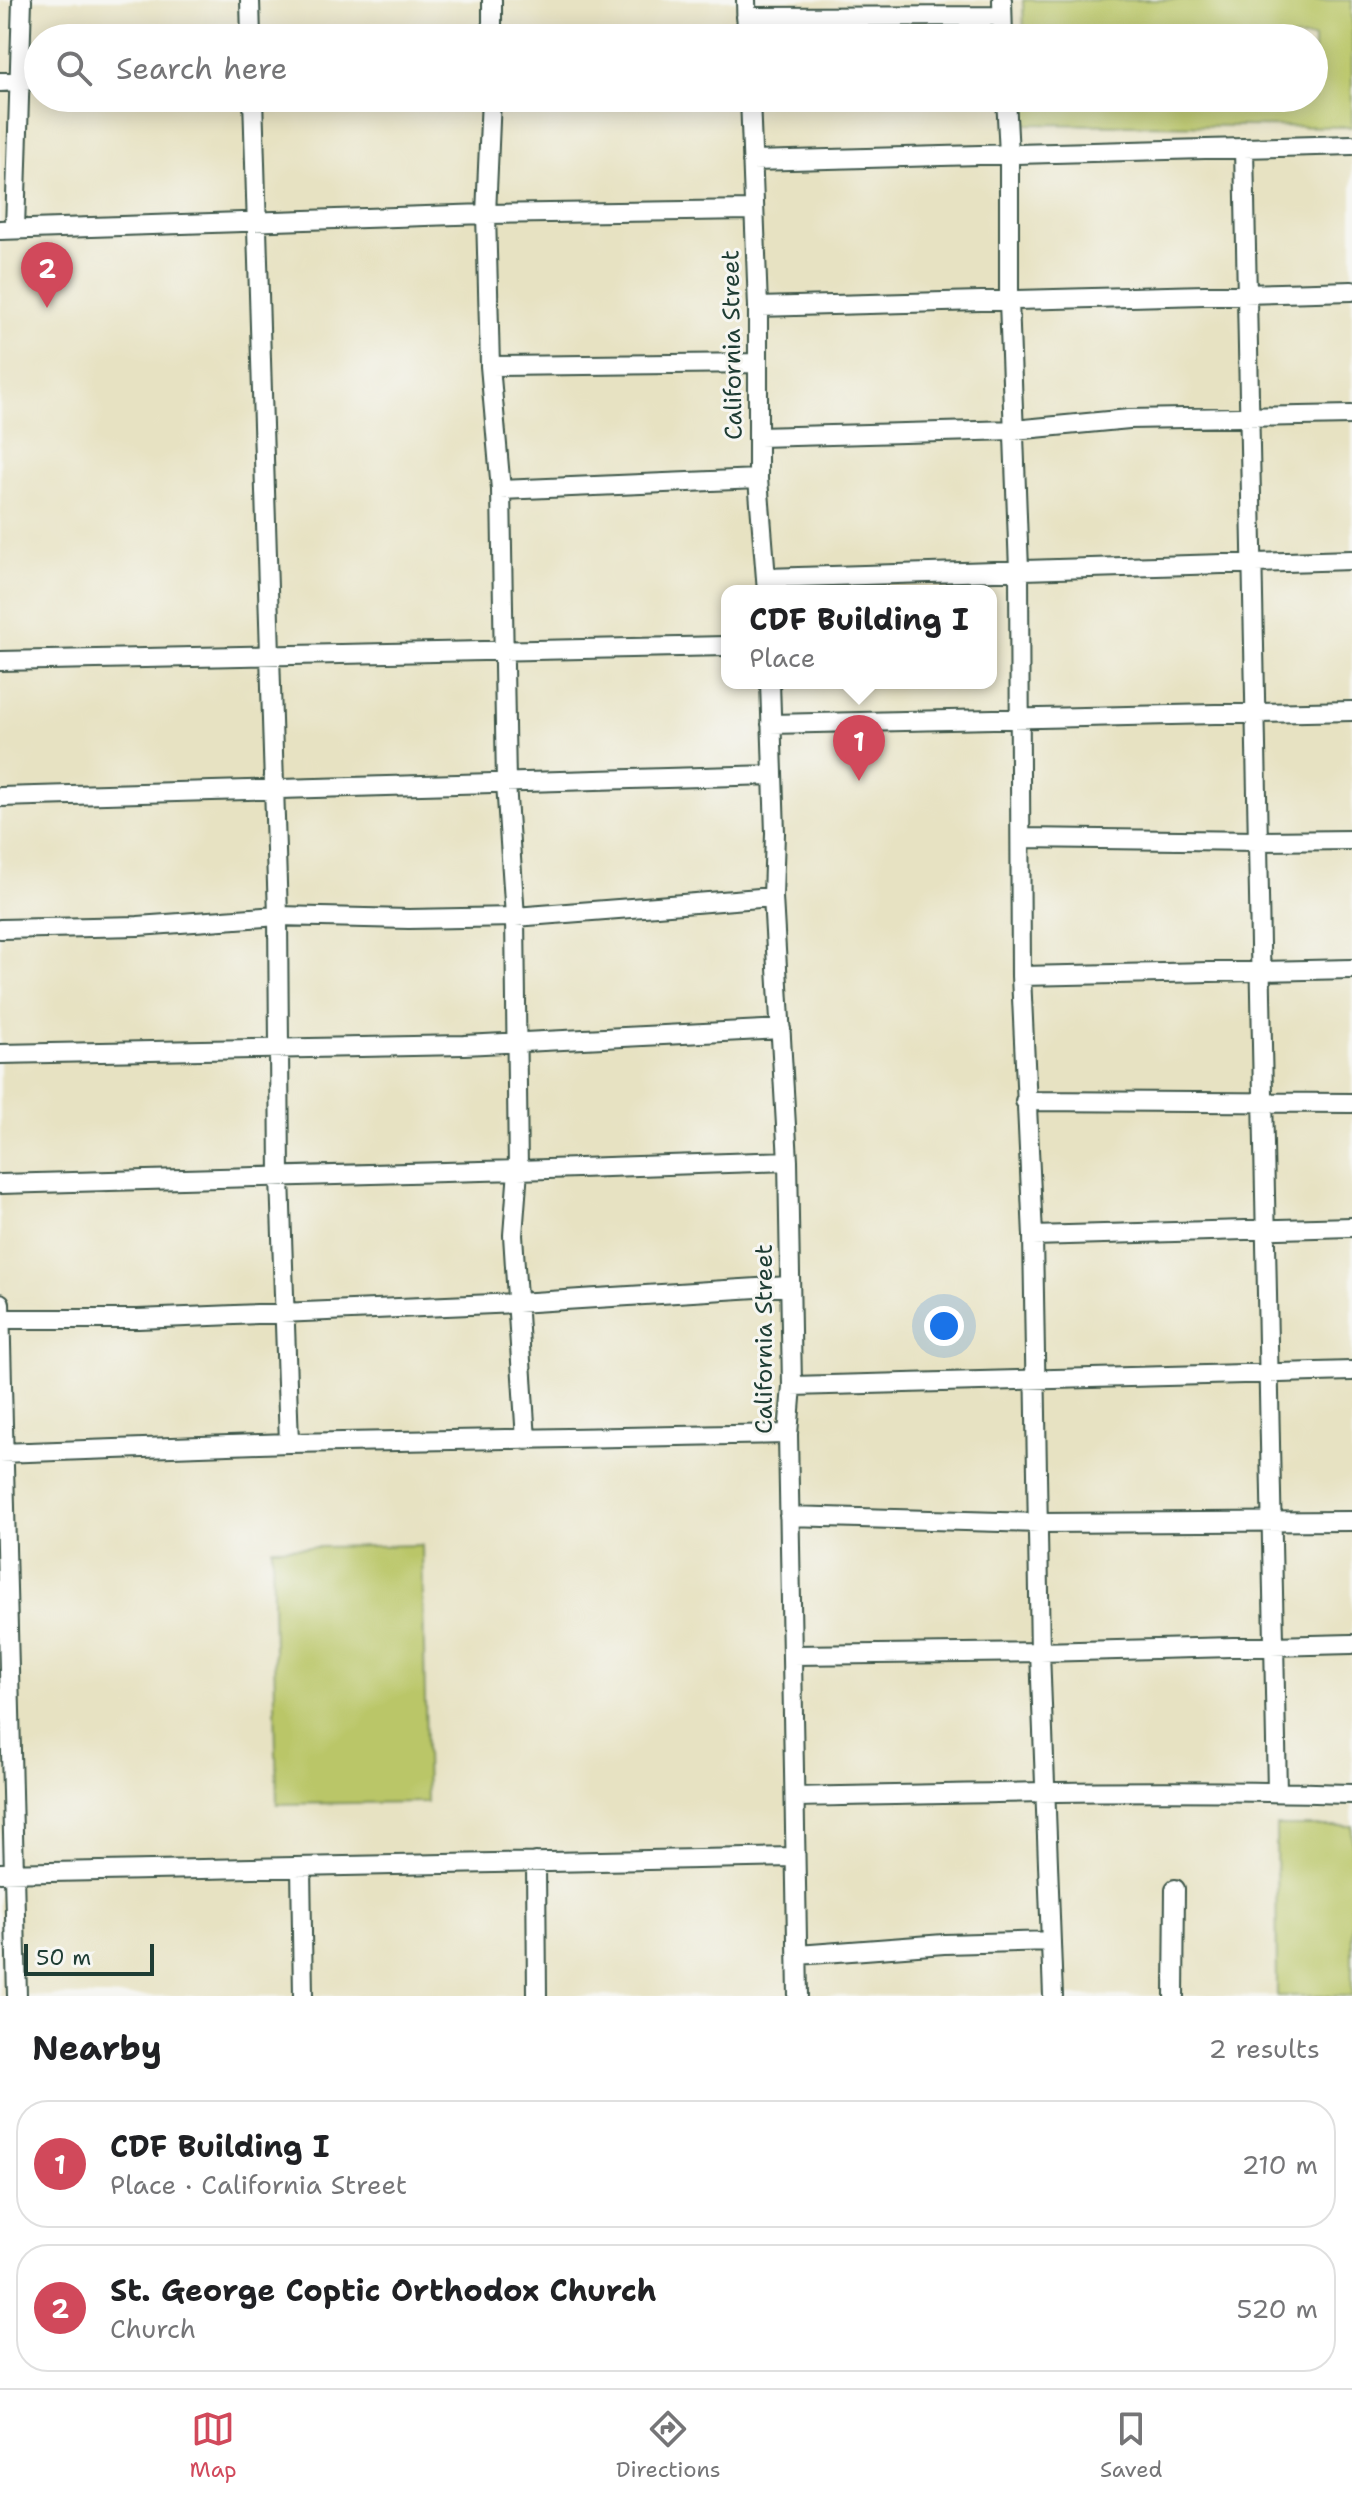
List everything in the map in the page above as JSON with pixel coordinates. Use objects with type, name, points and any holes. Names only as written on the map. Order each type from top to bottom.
[{"type":"street","points":[[22,0],[24,24]]},
{"type":"street","points":[[250,0],[251,24]]},
{"type":"street","points":[[492,0],[492,24]]},
{"type":"street","points":[[746,8],[1002,8]]},
{"type":"street","points":[[0,82],[24,81]]},
{"type":"street","points":[[25,112],[8,230],[486,214],[752,210]]},
{"type":"street","points":[[253,112],[278,916],[280,1177],[289,1443]]},
{"type":"street","points":[[490,112],[486,214],[490,366],[501,490],[506,783],[515,917],[518,1170],[513,1235],[526,1440]]},
{"type":"street","name":"California Street","points":[[750,112],[758,307],[758,479],[766,584]]},
{"type":"street","points":[[1007,112],[1009,301],[1019,570],[1021,976],[1033,1236],[1040,1652],[1053,1996]]},
{"type":"street","points":[[752,161],[1352,145]]},
{"type":"street","points":[[1244,148],[1277,1792]]},
{"type":"street","points":[[758,307],[1352,291]]},
{"type":"street","points":[[490,366],[757,363]]},
{"type":"street","points":[[758,437],[1014,430],[1129,419],[1352,415]]},
{"type":"street","points":[[501,490],[758,479]]},
{"type":"street","points":[[766,584],[1019,570],[1352,560]]},
{"type":"street","points":[[0,661],[721,646]]},
{"type":"street","name":"California Street","points":[[770,689],[775,833],[773,897],[788,1161],[792,1386],[788,1434],[798,1996]]},
{"type":"street","points":[[771,724],[1352,711]]},
{"type":"street","points":[[0,797],[772,775]]},
{"type":"street","points":[[1021,838],[1352,840]]},
{"type":"street","points":[[0,929],[138,926],[278,916],[409,919],[515,917],[773,897]]},
{"type":"street","points":[[1021,976],[1352,969]]},
{"type":"street","points":[[0,1054],[464,1045],[781,1029]]},
{"type":"street","points":[[1025,1101],[1352,1103]]},
{"type":"street","points":[[0,1184],[788,1161]]},
{"type":"street","points":[[1033,1236],[1352,1227]]},
{"type":"street","points":[[0,1319],[138,1319],[517,1303],[789,1286]]},
{"type":"street","points":[[0,1303],[7,1873],[17,1996]]},
{"type":"street","points":[[792,1386],[1352,1371]]},
{"type":"street","points":[[2,1453],[289,1443],[788,1434]]},
{"type":"street","points":[[789,1516],[1039,1523],[1352,1521]]},
{"type":"street","points":[[792,1655],[1352,1644]]},
{"type":"street","points":[[796,1797],[1044,1792],[1352,1794]]},
{"type":"street","points":[[7,1873],[795,1857]]},
{"type":"street","points":[[536,1862],[537,1996]]},
{"type":"street","points":[[301,1867],[303,1996]]},
{"type":"street","points":[[1174,1996],[1175,1889]]},
{"type":"street","points":[[798,1955],[944,1944],[1051,1941]]},
{"type":"green space","points":[[1023,0],[1352,0],[1352,127],[1025,124],[1025,112],[1328,112],[1328,24],[1024,24]]},
{"type":"green space","points":[[422,1545],[427,1802],[277,1804],[272,1548]]},
{"type":"green space","points":[[1276,1826],[1352,1826],[1352,1996],[1277,1996]]},
{"type":"place","name":"St. George Coptic Orthodox Church","points":[[47,308]]},
{"type":"place","name":"CDF Building I","points":[[859,781]]}]
